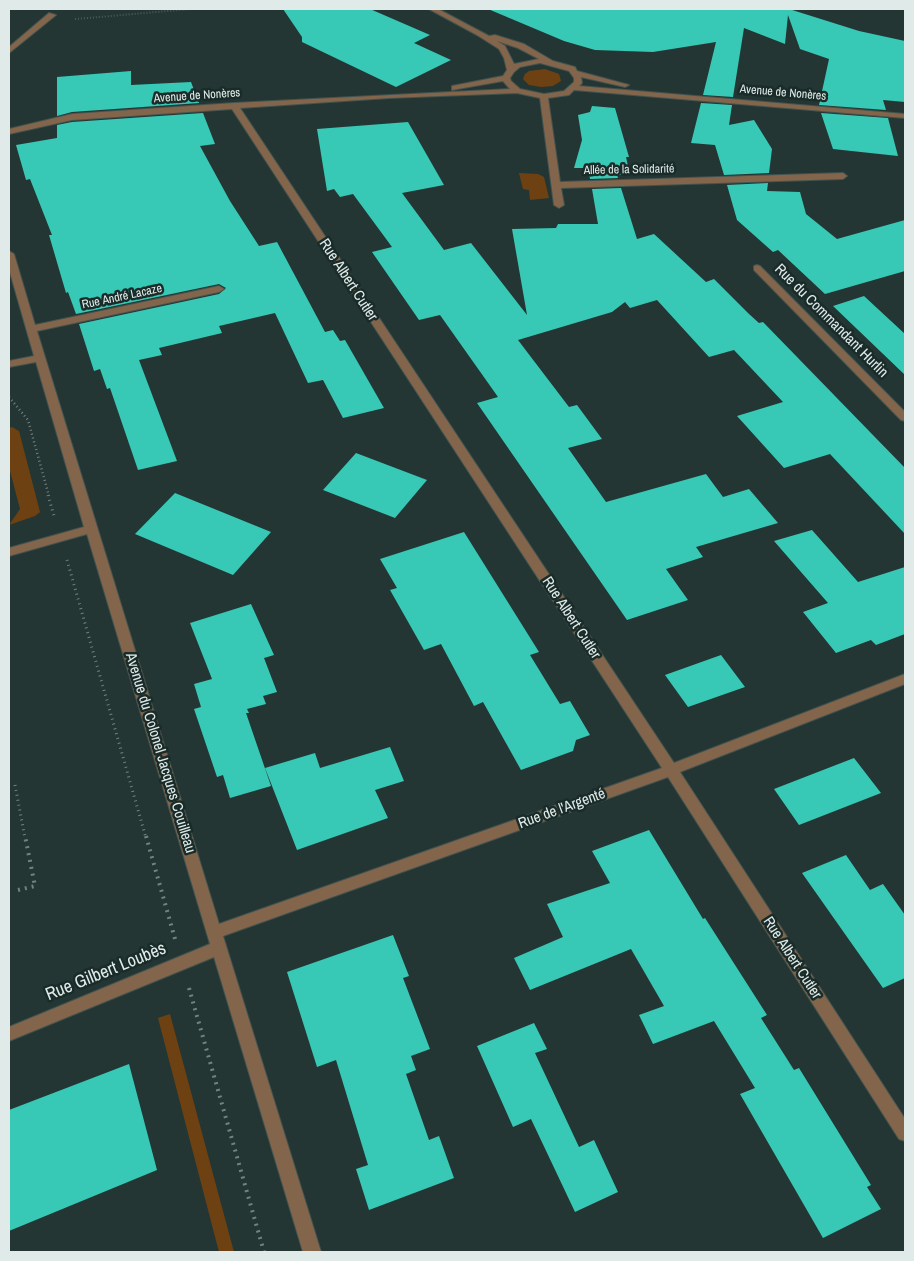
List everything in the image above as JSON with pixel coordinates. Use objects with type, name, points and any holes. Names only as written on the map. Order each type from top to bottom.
[{"type":"street","points":[[434,9],[480,33],[502,48],[508,58],[509,74],[507,82],[518,91]]},
{"type":"street","points":[[9,51],[52,15]]},
{"type":"street","name":"Avenue de Nonères","points":[[480,33],[521,46],[552,62],[566,66],[576,73],[659,94]]},
{"type":"street","name":"Avenue de Nonères","points":[[389,96],[467,86],[509,74],[528,62],[552,62]]},
{"type":"street","points":[[559,205],[544,96],[561,94],[574,88],[578,78],[576,73]]},
{"type":"street","name":"Avenue de Nonères","points":[[574,88],[905,116]]},
{"type":"street","name":"Avenue de Nonères","points":[[9,131],[72,118],[234,105],[518,91],[544,96]]},
{"type":"street","name":"Rue Albert Cutler","points":[[234,105],[671,770],[905,1133]]},
{"type":"street","name":"Allée de la Solidarité","points":[[556,184],[842,176]]},
{"type":"street","name":"Avenue du Colonel Jacques Couilleau","points":[[9,254],[90,529],[218,940],[312,1252]]},
{"type":"street","name":"Rue du Commandant Hurlin","points":[[756,268],[905,418]]},
{"type":"street","name":"Rue André Lacaze","points":[[31,329],[219,289]]},
{"type":"street","points":[[9,364],[39,358]]},
{"type":"street","points":[[9,552],[90,529]]},
{"type":"street","name":"Rue de l'Argenté","points":[[218,940],[671,770],[905,679]]},
{"type":"street","name":"Rue Gilbert Loubès","points":[[9,1034],[182,963],[218,940]]},
{"type":"path","points":[[52,15],[82,18],[192,9]]},
{"type":"path","points":[[9,398],[28,420],[264,1252]]},
{"type":"path","points":[[15,785],[36,886],[18,890]]},
{"type":"shaded area","points":[[545,69],[559,74],[561,81],[553,86],[541,87],[529,85],[523,79],[529,71]]},
{"type":"shaded area","points":[[519,173],[538,174],[544,177],[549,198],[530,200],[529,190],[523,189]]},
{"type":"shaded area","points":[[12,427],[19,431],[40,512],[35,516],[9,525],[20,509],[9,467],[9,428]]},
{"type":"shaded area","points":[[170,1014],[234,1252],[219,1252],[158,1018]]},
{"type":"building","points":[[283,9],[370,9],[430,35],[414,43],[451,60],[396,87],[302,42],[302,37]]},
{"type":"building","points":[[488,9],[789,9],[859,31],[905,41],[905,102],[883,100],[886,110],[819,105],[829,59],[800,49],[788,15],[785,44],[744,28],[733,97],[703,95],[716,42],[653,52],[595,50],[564,41]]},
{"type":"building","points":[[131,71],[131,85],[191,82],[199,103],[72,112],[57,116],[57,77]]},
{"type":"building","points":[[701,103],[732,105],[729,125],[754,120],[772,149],[769,173],[724,175],[715,145],[691,143]]},
{"type":"building","points":[[592,106],[615,108],[629,157],[626,157],[630,175],[617,175],[618,178],[590,179],[588,168],[574,168],[582,140],[578,115],[590,112]]},
{"type":"building","points":[[203,113],[215,144],[200,146],[230,201],[259,246],[277,242],[325,332],[333,330],[340,341],[345,340],[384,408],[343,418],[323,380],[308,383],[275,313],[219,326],[222,333],[159,348],[162,355],[139,360],[177,461],[138,470],[110,388],[107,389],[100,369],[94,371],[79,324],[219,294],[226,288],[219,284],[76,314],[68,292],[66,293],[49,235],[52,235],[30,179],[26,180],[16,145],[57,138],[57,125],[72,122]]},
{"type":"building","points":[[821,113],[888,118],[898,156],[833,149]]},
{"type":"building","points":[[408,122],[444,185],[402,193],[444,250],[471,243],[527,315],[512,229],[556,228],[558,224],[598,224],[592,189],[621,188],[637,239],[654,234],[706,282],[714,279],[759,323],[763,322],[905,468],[905,534],[830,454],[784,468],[737,416],[783,402],[734,350],[709,357],[657,300],[630,308],[625,302],[612,312],[518,340],[569,407],[577,405],[602,439],[568,448],[606,502],[706,474],[723,497],[749,489],[778,523],[696,547],[703,557],[666,569],[688,600],[627,620],[477,403],[498,397],[440,315],[419,320],[372,252],[392,247],[353,194],[340,197],[334,189],[327,191],[317,129]]},
{"type":"building","points":[[768,183],[767,191],[800,192],[806,214],[837,239],[905,220],[905,271],[825,294],[778,250],[773,252],[737,220],[727,185]]},
{"type":"building","points":[[864,296],[905,334],[905,375],[833,306]]},
{"type":"building","points":[[356,453],[427,480],[395,518],[323,490]]},
{"type":"building","points":[[175,493],[271,532],[233,575],[135,534]]},
{"type":"building","points":[[812,530],[858,582],[905,567],[905,634],[876,645],[871,640],[836,653],[803,612],[828,603],[774,541]]},
{"type":"building","points":[[464,532],[539,652],[530,655],[560,704],[570,701],[590,735],[576,740],[573,751],[521,770],[483,702],[474,706],[441,644],[424,650],[390,590],[397,588],[380,559]]},
{"type":"building","points":[[251,604],[274,655],[264,658],[277,692],[263,696],[266,704],[247,709],[249,713],[246,713],[271,786],[230,798],[223,775],[217,777],[194,709],[201,707],[194,684],[212,679],[190,623]]},
{"type":"building","points":[[721,655],[745,687],[688,707],[665,675]]},
{"type":"building","points":[[390,747],[404,781],[375,790],[388,818],[297,850],[265,768],[315,753],[320,768]]},
{"type":"building","points":[[854,758],[881,793],[799,825],[774,789]]},
{"type":"building","points":[[649,830],[703,919],[705,918],[767,1015],[761,1018],[794,1070],[799,1068],[871,1185],[867,1187],[881,1209],[823,1238],[740,1094],[755,1088],[714,1021],[653,1044],[639,1015],[664,1006],[631,949],[530,990],[514,958],[563,937],[547,904],[610,883],[592,851]]},
{"type":"building","points":[[846,855],[870,890],[883,884],[905,915],[905,978],[883,988],[802,873]]},
{"type":"building","points":[[393,935],[409,976],[403,978],[430,1049],[411,1056],[416,1070],[406,1074],[429,1140],[439,1136],[454,1178],[369,1210],[356,1169],[368,1165],[336,1060],[317,1067],[287,972]]},
{"type":"building","points":[[534,1023],[547,1049],[535,1053],[579,1147],[594,1140],[618,1192],[575,1212],[531,1119],[513,1127],[477,1046]]},
{"type":"building","points":[[129,1064],[157,1170],[9,1231],[9,1110]]}]
